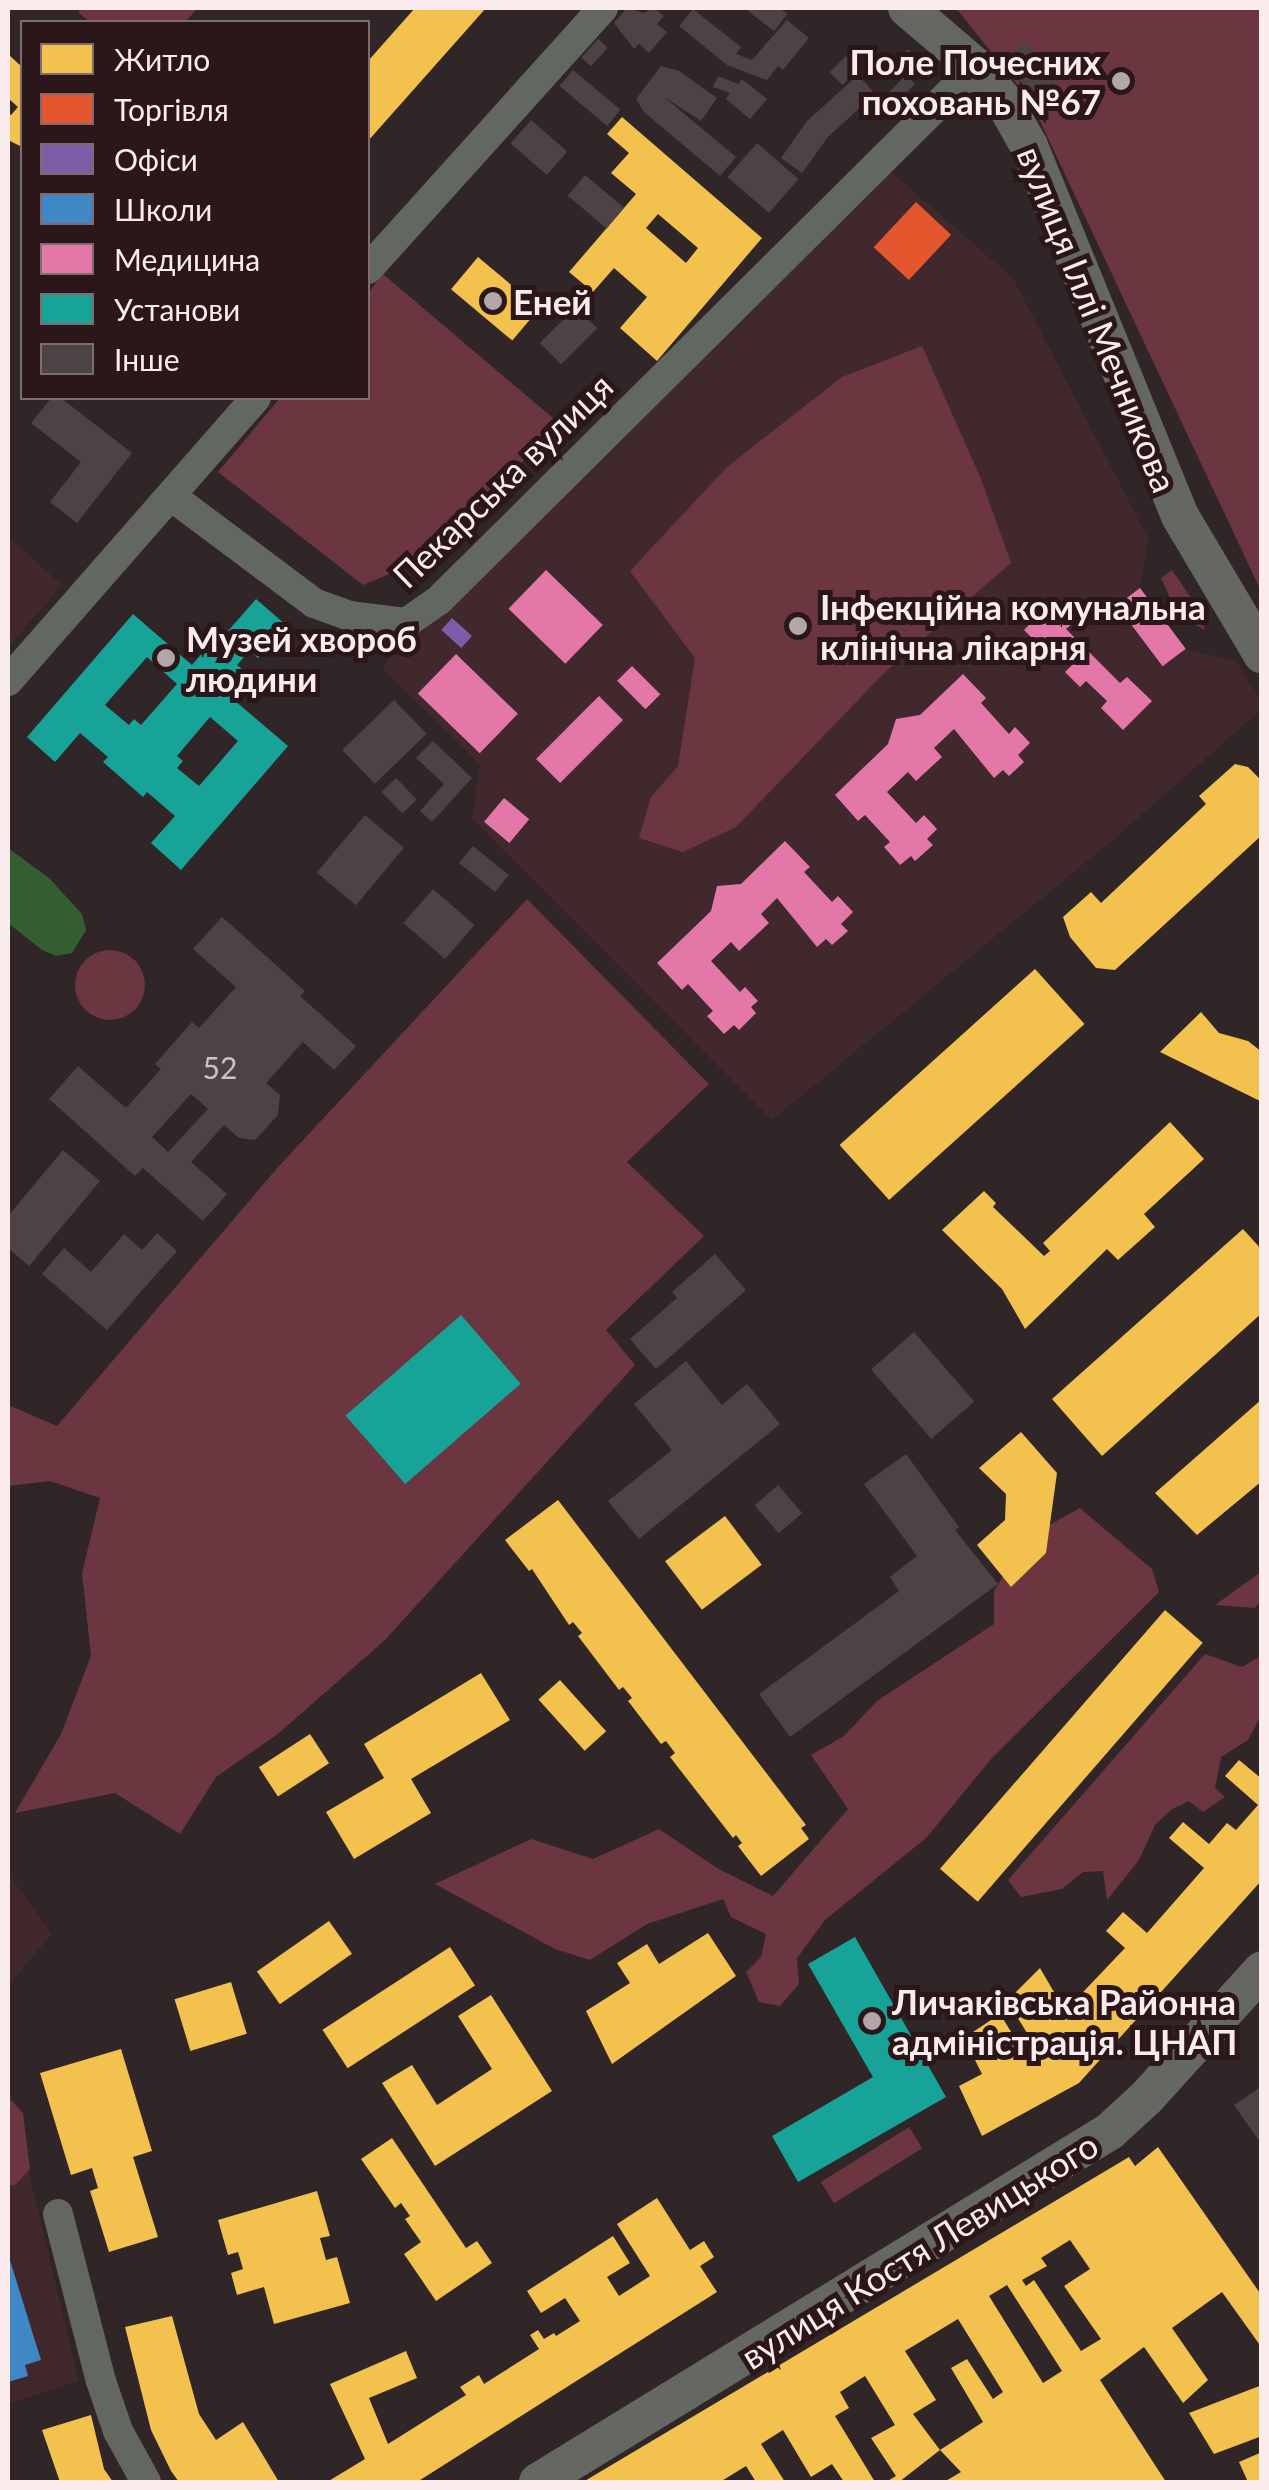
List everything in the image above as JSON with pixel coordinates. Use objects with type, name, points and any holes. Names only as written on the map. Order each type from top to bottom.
[{"type":"main road","name":"вулиця Іллі Мечникова","points":[[908,8],[976,67],[1003,100],[1029,146],[1180,516],[1262,654]]},
{"type":"main road","name":"вулиця Костя Левицького","points":[[538,2482],[1110,2131],[1262,1970]]},
{"type":"street","points":[[370,267],[604,8]]},
{"type":"street","name":"Пекарська вулиця","points":[[171,496],[314,604],[349,616],[406,623],[439,600],[976,67]]},
{"type":"street","points":[[8,681],[254,400]]},
{"type":"street","points":[[58,2214],[106,2398],[118,2432],[146,2482]]},
{"type":"shaded area","points":[[83,8],[198,8],[187,20],[88,20],[78,12]]},
{"type":"shaded area","points":[[956,8],[1261,8],[1261,591],[1031,102]]},
{"type":"shaded area","name":"Інфекційна комунальна клінічна лікарня","points":[[890,171],[1013,278],[1148,538],[1140,588],[1186,649],[1236,661],[1261,700],[1261,710],[1113,840],[772,1120],[472,819],[480,764],[382,668],[393,652],[456,604]]},
{"type":"shaded area","points":[[383,274],[560,424],[429,557],[363,585],[218,472],[278,400],[370,400],[370,290]]},
{"type":"shaded area","points":[[922,346],[981,479],[1011,563],[884,673],[736,827],[683,852],[639,838],[651,797],[678,766],[695,658],[630,571],[727,467],[842,377]]},
{"type":"shaded area","points":[[8,536],[62,585],[8,647]]},
{"type":"shaded area","points":[[1172,570],[1196,605],[1205,630],[1181,618],[1174,607],[1161,578]]},
{"type":"shaded area","points":[[8,848],[49,878],[82,914],[86,930],[72,953],[56,956],[42,950],[8,923]]},
{"type":"shaded area","points":[[527,899],[709,1084],[627,1162],[704,1236],[606,1330],[635,1365],[385,1640],[279,1733],[216,1777],[180,1834],[115,1793],[15,1813],[61,1734],[91,1656],[82,1573],[100,1498],[50,1481],[8,1486],[8,1405],[57,1426],[279,1166]]},
{"type":"shaded area","points":[[110,950],[135,960],[145,985],[135,1010],[110,1020],[85,1010],[75,985],[85,960]]},
{"type":"shaded area","points":[[1080,1508],[1152,1569],[1159,1592],[992,1758],[926,1838],[825,1920],[797,1958],[799,1984],[780,2006],[759,2002],[746,1972],[761,1957],[766,1934],[731,1917],[723,1899],[647,1924],[590,1960],[555,1949],[435,1884],[531,1839],[593,1859],[659,1829],[717,1868],[773,1896],[848,1809],[811,1755],[844,1736],[877,1701],[994,1624],[994,1591],[1008,1568],[1042,1529]]},
{"type":"shaded area","points":[[1261,1572],[1261,1600],[1255,1608],[1215,1605]]},
{"type":"shaded area","points":[[1205,1654],[1242,1667],[1261,1656],[1261,1716],[1248,1740],[1221,1757],[1215,1788],[1225,1797],[1203,1812],[1189,1801],[1172,1809],[1155,1825],[1139,1860],[1107,1900],[1103,1871],[1083,1872],[1062,1889],[1021,1897],[1008,1880]]},
{"type":"shaded area","points":[[8,1873],[52,1934],[8,1986]]},
{"type":"shaded area","points":[[8,2086],[79,2381],[8,2404]]},
{"type":"shaded area","points":[[8,2097],[23,2113],[30,2169],[15,2185],[8,2185]]},
{"type":"shaded area","points":[[909,2127],[922,2148],[834,2203],[821,2182]]},
{"type":"building: Житло","points":[[415,8],[486,8],[370,139],[370,59]]},
{"type":"building: Житло","points":[[8,54],[20,65],[20,146],[8,140],[8,113],[11,115],[18,107],[8,98]]},
{"type":"building: Житло","points":[[622,117],[762,238],[657,361],[620,328],[647,297],[614,268],[593,292],[569,272],[636,194],[611,173],[629,153],[607,134]],"holes":[[[658,214],[698,248],[686,263],[646,228]]]},
{"type":"building: Житло","points":[[478,257],[539,308],[512,341],[451,289]]},
{"type":"building: Житло","points":[[1235,764],[1248,767],[1262,781],[1262,835],[1115,970],[1096,968],[1070,937],[1063,917],[1091,892],[1101,903],[1206,804],[1199,796]]},
{"type":"building: Житло","points":[[1035,969],[1085,1024],[889,1200],[840,1145]]},
{"type":"building: Житло","points":[[1201,1012],[1219,1033],[1248,1041],[1262,1052],[1262,1102],[1160,1052]]},
{"type":"building: Житло","points":[[1170,1122],[1204,1159],[1144,1214],[1155,1227],[1118,1260],[1107,1249],[1025,1329],[1002,1289],[942,1230],[984,1191],[996,1203],[993,1207],[1044,1256],[1050,1251],[1043,1243]]},
{"type":"building: Житло","points":[[1243,1229],[1262,1250],[1262,1313],[1102,1456],[1052,1399]]},
{"type":"building: Житло","points":[[1262,1399],[1262,1481],[1197,1535],[1155,1493]]},
{"type":"building: Житло","points":[[1021,1432],[1057,1473],[1046,1553],[1011,1587],[977,1545],[1005,1520],[1006,1494],[979,1468]]},
{"type":"building: Житло","points":[[558,1500],[806,1825],[801,1828],[809,1839],[761,1876],[738,1846],[742,1843],[736,1835],[733,1838],[670,1757],[675,1753],[666,1741],[661,1744],[628,1701],[632,1698],[623,1687],[619,1690],[578,1636],[582,1633],[573,1622],[569,1625],[532,1569],[529,1571],[505,1540]]},
{"type":"building: Житло","points":[[725,1516],[762,1565],[702,1610],[665,1561]]},
{"type":"building: Житло","points":[[1165,1610],[1203,1643],[978,1902],[940,1869]]},
{"type":"building: Житло","points":[[481,1673],[510,1720],[411,1779],[431,1813],[354,1859],[326,1812],[384,1778],[364,1744]]},
{"type":"building: Житло","points":[[560,1680],[606,1731],[585,1751],[538,1699]]},
{"type":"building: Житло","points":[[310,1734],[329,1763],[278,1797],[259,1767]]},
{"type":"building: Житло","points":[[1239,1760],[1262,1779],[1262,1880],[1079,2083],[982,2136],[959,2086],[982,2074],[964,2038],[1000,2014],[1023,2051],[1034,2044],[1007,2001],[1040,1968],[1065,2011],[1125,1948],[1106,1931],[1123,1912],[1147,1933],[1204,1868],[1169,1838],[1183,1822],[1209,1844],[1227,1823],[1236,1830],[1258,1805],[1225,1776]]},
{"type":"building: Житло","points":[[329,1921],[352,1954],[280,2004],[257,1971]]},
{"type":"building: Житло","points":[[708,1933],[736,1976],[612,2064],[586,2011],[630,1983],[617,1963],[647,1944],[659,1964]]},
{"type":"building: Житло","points":[[450,1947],[475,1986],[348,2068],[323,2030]]},
{"type":"building: Житло","points":[[231,1982],[247,2034],[190,2051],[175,1999]]},
{"type":"building: Житло","points":[[491,1995],[552,2091],[435,2166],[382,2083],[412,2065],[437,2105],[492,2069],[458,2016]]},
{"type":"building: Житло","points":[[121,2049],[152,2151],[133,2157],[158,2237],[109,2252],[90,2191],[98,2188],[92,2168],[71,2175],[40,2073]]},
{"type":"building: Житло","points":[[392,2138],[466,2248],[477,2241],[492,2263],[436,2301],[404,2254],[421,2242],[405,2219],[410,2216],[401,2203],[395,2208],[361,2159]]},
{"type":"building: Житло","points":[[1158,2147],[1262,2296],[1262,2348],[1222,2292],[1172,2328],[1208,2380],[1183,2403],[1144,2347],[1100,2380],[1166,2482],[944,2482],[961,2472],[940,2450],[899,2482],[886,2482],[896,2476],[871,2438],[895,2425],[865,2376],[840,2392],[849,2408],[835,2416],[875,2482],[844,2482],[832,2464],[811,2477],[783,2430],[761,2444],[785,2482],[756,2482],[746,2466],[720,2482],[583,2482],[1129,2157],[1135,2166]],"holes":[[[1070,2240],[1090,2269],[1064,2286],[1101,2339],[1081,2351],[1034,2280],[1026,2286],[1022,2280],[1047,2266],[1041,2258]],[[1007,2285],[1062,2371],[1043,2383],[989,2296]],[[958,2319],[1003,2392],[993,2399],[967,2359],[951,2368],[983,2422],[940,2450],[913,2414],[936,2400],[905,2351]]]},
{"type":"building: Житло","points":[[317,2191],[330,2236],[320,2238],[326,2260],[337,2257],[350,2303],[274,2324],[264,2287],[237,2295],[231,2273],[243,2269],[238,2252],[228,2255],[218,2220]]},
{"type":"building: Житло","points":[[657,2198],[690,2250],[704,2241],[714,2257],[700,2266],[717,2292],[417,2482],[327,2482],[365,2459],[330,2384],[406,2351],[417,2378],[369,2398],[388,2444],[466,2395],[460,2387],[479,2375],[484,2384],[539,2349],[530,2335],[538,2330],[544,2339],[554,2333],[556,2336],[580,2321],[565,2298],[541,2313],[527,2291],[613,2236],[630,2263],[607,2277],[619,2296],[650,2276],[617,2224]]},
{"type":"building: Житло","points":[[172,2316],[199,2414],[216,2440],[243,2422],[279,2482],[179,2482],[171,2471],[151,2430],[125,2327]]},
{"type":"building: Житло","points":[[1262,2385],[1262,2436],[1214,2454],[1189,2413]]},
{"type":"building: Житло","points":[[91,2415],[104,2469],[113,2482],[60,2482],[42,2430]]},
{"type":"building: Житло","points":[[1262,2452],[1262,2482],[1248,2482],[1239,2462]]},
{"type":"building: Торгівля","points":[[916,202],[951,235],[909,280],[874,247]]},
{"type":"building: Офіси","points":[[452,618],[472,636],[461,648],[441,630]]},
{"type":"building: Школи","points":[[8,2254],[41,2360],[25,2365],[28,2376],[8,2382]]},
{"type":"building: Медицина","points":[[546,570],[603,625],[565,664],[508,609]]},
{"type":"building: Медицина","points":[[1140,588],[1186,649],[1163,666],[1117,605]]},
{"type":"building: Медицина","points":[[1052,601],[1074,622],[1066,629],[1120,683],[1127,677],[1152,701],[1123,730],[1101,708],[1107,701],[1086,681],[1080,687],[1065,672],[1072,665],[1053,646],[1047,653],[1024,630]]},
{"type":"building: Медицина","points":[[456,654],[518,714],[480,753],[418,694]]},
{"type":"building: Медицина","points":[[632,666],[660,694],[645,709],[617,681]]},
{"type":"building: Медицина","points":[[963,674],[986,698],[981,703],[1009,734],[1015,727],[1030,743],[1018,755],[1024,762],[1009,776],[1003,770],[994,778],[954,729],[934,748],[942,757],[916,781],[908,772],[887,792],[916,823],[924,815],[937,829],[927,839],[933,845],[915,861],[911,856],[900,865],[884,847],[890,842],[865,815],[858,821],[835,795],[888,744],[896,719],[920,715]]},
{"type":"building: Медицина","points":[[599,696],[623,720],[560,783],[536,759]]},
{"type":"building: Медицина","points":[[504,798],[529,819],[509,843],[484,822]]},
{"type":"building: Медицина","points":[[785,841],[810,867],[804,872],[832,902],[838,896],[853,912],[841,924],[848,931],[832,945],[826,939],[817,947],[777,898],[761,914],[769,923],[739,951],[731,942],[711,961],[740,992],[745,987],[758,1001],[751,1007],[756,1013],[739,1030],[734,1025],[724,1034],[707,1016],[713,1011],[688,984],[682,990],[657,963],[711,911],[717,886],[741,884]]},
{"type":"building: Установи","points":[[256,599],[286,625],[258,658],[250,650],[237,665],[243,670],[245,687],[234,700],[288,746],[181,870],[151,843],[175,816],[147,792],[143,797],[103,762],[108,757],[80,733],[55,762],[27,737],[133,614],[192,665],[204,651],[218,648],[224,654],[238,639],[228,631]],"holes":[[[147,657],[177,684],[141,725],[134,719],[129,725],[105,705]],[[210,717],[238,741],[199,786],[177,768],[183,761],[177,756]]]},
{"type":"building: Установи","points":[[461,1315],[521,1384],[405,1484],[346,1415]]},
{"type":"building: Установи","name":"Личаківська Районна адміністрація. ЦНАП","points":[[855,1937],[946,2097],[798,2182],[772,2136],[873,2077],[808,1964]]},
{"type":"building: Інше","points":[[627,8],[644,13],[654,8],[664,16],[657,24],[667,32],[649,53],[639,44],[634,49],[614,23]]},
{"type":"building: Інше","points":[[744,8],[779,8],[787,14],[774,31]]},
{"type":"building: Інше","points":[[693,9],[741,47],[736,54],[752,60],[787,20],[809,38],[783,70],[778,66],[767,80],[727,65],[679,26]]},
{"type":"building: Інше","points":[[598,39],[608,48],[591,66],[581,58]]},
{"type":"building: Інше","points":[[1026,42],[1062,89],[1039,106],[1004,59]]},
{"type":"building: Інше","points":[[908,49],[922,63],[914,72],[900,57]]},
{"type":"building: Інше","points":[[846,56],[859,69],[842,85],[830,72]]},
{"type":"building: Інше","points":[[661,66],[679,71],[717,98],[701,121],[664,97],[736,157],[720,176],[644,112],[636,99]]},
{"type":"building: Інше","points":[[573,70],[620,110],[607,126],[560,86]]},
{"type":"building: Інше","points":[[858,75],[875,94],[828,137],[802,173],[781,158],[807,121]]},
{"type":"building: Інше","points":[[906,75],[915,84],[898,102],[888,93]]},
{"type":"building: Інше","points":[[718,76],[738,84],[742,79],[767,99],[750,119],[726,99],[730,93],[713,87]]},
{"type":"building: Інше","points":[[531,120],[567,151],[547,175],[511,143]]},
{"type":"building: Інше","points":[[757,143],[799,179],[769,213],[727,177]]},
{"type":"building: Інше","points":[[585,175],[624,208],[607,228],[568,196]]},
{"type":"building: Інше","points":[[576,307],[597,328],[561,364],[540,343]]},
{"type":"building: Інше","points":[[49,400],[64,400],[132,453],[77,523],[50,502],[81,462],[31,423]]},
{"type":"building: Інше","points":[[394,700],[427,734],[375,784],[342,750]]},
{"type":"building: Інше","points":[[433,741],[472,778],[432,822],[420,811],[444,784],[416,758]]},
{"type":"building: Інше","points":[[396,778],[417,800],[402,813],[382,792]]},
{"type":"building: Інше","points":[[365,815],[404,848],[356,905],[317,872]]},
{"type":"building: Інше","points":[[473,846],[509,875],[495,892],[459,863]]},
{"type":"building: Інше","points":[[433,889],[475,925],[445,959],[403,923]]},
{"type":"building: Інше","points":[[222,917],[305,991],[300,996],[356,1046],[334,1070],[303,1042],[266,1083],[280,1095],[278,1115],[255,1140],[239,1138],[224,1125],[191,1162],[227,1194],[203,1221],[143,1168],[135,1176],[49,1099],[78,1066],[126,1108],[161,1069],[155,1064],[192,1022],[199,1028],[236,987],[193,949]],"holes":[[[191,1094],[208,1109],[168,1152],[152,1137]]]},
{"type":"building: Інше","points":[[63,1150],[100,1181],[29,1266],[8,1248],[8,1216]]},
{"type":"building: Інше","points":[[157,1233],[177,1251],[107,1330],[42,1274],[64,1248],[91,1272],[124,1234],[142,1250]]},
{"type":"building: Інше","points":[[715,1254],[746,1290],[656,1369],[630,1339],[677,1298],[672,1292]]},
{"type":"building: Інше","points":[[914,1332],[974,1401],[931,1439],[871,1369]]},
{"type":"building: Інше","points":[[686,1361],[722,1405],[747,1384],[780,1424],[639,1539],[608,1501],[672,1450],[634,1404]]},
{"type":"building: Інше","points":[[906,1454],[959,1527],[955,1530],[998,1584],[790,1737],[759,1694],[899,1591],[890,1577],[917,1556],[864,1484]]},
{"type":"building: Інше","points":[[778,1485],[802,1513],[779,1533],[755,1505]]},
{"type":"building: Інше","points":[[1262,2086],[1262,2145],[1234,2105]]},
{"type":"tram line","points":[[892,8],[969,74],[1014,135],[1031,167],[1162,501],[1262,669]]},
{"type":"tram line","points":[[932,8],[969,39],[1007,86],[1030,128],[1187,510],[1262,636]]},
{"type":"place","name":"Поле Почесних поховань №67","points":[[1121,81]]},
{"type":"place","name":"Еней","points":[[493,301]]},
{"type":"place","name":"Інфекційна комунальна клінічна лікарня","points":[[798,626]]},
{"type":"place","name":"Музей хвороб людини","points":[[166,658]]},
{"type":"place","name":"Личаківська Районна адміністрація. ЦНАП","points":[[872,2021]]}]
